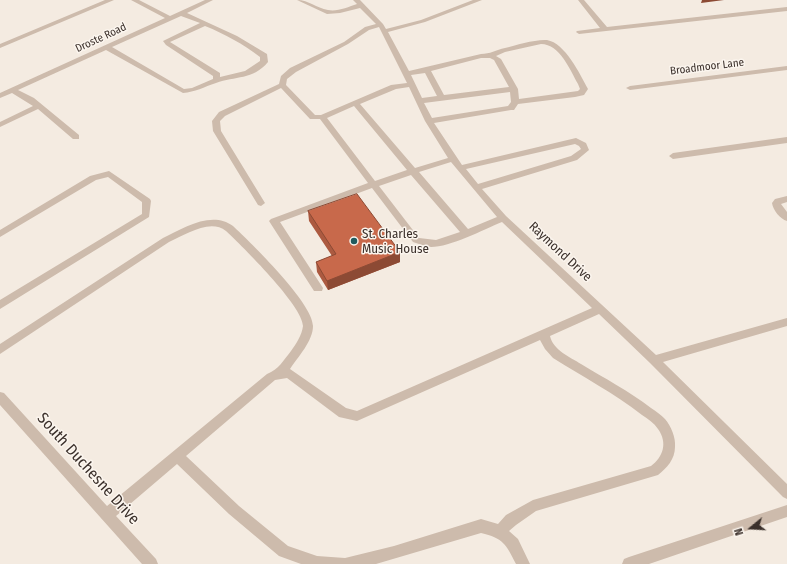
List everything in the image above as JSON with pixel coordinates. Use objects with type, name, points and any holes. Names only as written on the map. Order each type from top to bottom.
[{"type":"street","points":[[0,46],[112,0]]},
{"type":"street","points":[[134,0],[169,18]]},
{"type":"street","name":"Droste Road","points":[[0,96],[210,0]]},
{"type":"street","points":[[300,0],[327,12],[340,11],[362,5]]},
{"type":"street","name":"Raymond Drive","points":[[356,0],[383,28],[429,121],[453,159],[476,188],[503,218],[654,360],[787,493]]},
{"type":"street","points":[[261,203],[217,131],[216,121],[222,114],[282,85],[284,78],[293,70],[346,44],[367,28],[383,28],[423,21],[479,0]]},
{"type":"street","points":[[581,0],[605,29]]},
{"type":"street","points":[[579,32],[787,9]]},
{"type":"street","points":[[106,47],[183,91],[193,90],[216,80],[240,77],[264,62],[264,56],[256,49],[216,28],[181,13]]},
{"type":"street","points":[[204,24],[166,41],[168,44],[217,75],[216,80]]},
{"type":"street","points":[[407,74],[481,56],[491,56],[500,51],[546,42],[559,48],[584,89],[581,93],[575,95],[515,102]]},
{"type":"street","points":[[429,121],[511,108],[515,102],[514,88],[496,59],[491,56]]},
{"type":"street","name":"Broadmoor Lane","points":[[630,88],[787,68]]},
{"type":"street","points":[[427,70],[442,97]]},
{"type":"street","points":[[282,85],[313,117],[322,117],[394,87],[412,84]]},
{"type":"street","points":[[420,101],[514,88]]},
{"type":"street","points":[[12,90],[31,100],[76,137]]},
{"type":"street","points":[[355,103],[466,233]]},
{"type":"street","points":[[0,125],[38,106]]},
{"type":"street","points":[[322,117],[416,240],[426,244],[437,244],[503,218]]},
{"type":"street","points":[[673,156],[787,140]]},
{"type":"street","points":[[460,168],[576,141],[583,145],[585,150],[580,155],[476,188]]},
{"type":"street","points":[[318,288],[274,221],[374,185],[453,159]]},
{"type":"street","points":[[0,234],[93,178],[109,174],[146,201],[146,215],[0,304]]},
{"type":"street","points":[[787,199],[776,203],[777,207],[787,218]]},
{"type":"street","points":[[0,350],[166,240],[188,229],[210,223],[224,224],[237,235],[300,305],[302,310],[308,326],[303,341],[281,373]]},
{"type":"street","points":[[107,515],[271,377],[281,373],[289,373],[343,413],[357,416],[601,309]]},
{"type":"street","points":[[654,360],[787,322]]},
{"type":"street","points":[[500,531],[511,520],[533,506],[654,471],[663,466],[670,453],[668,438],[662,423],[642,407],[557,355],[548,346],[545,333]]},
{"type":"street","name":"South Duchesne Drive","points":[[0,397],[151,564]]},
{"type":"street","points":[[178,456],[234,510],[284,551],[317,563],[342,564]]},
{"type":"street","points":[[629,564],[787,511]]},
{"type":"street","points":[[348,564],[394,553],[481,526],[500,531],[513,544],[523,564]]},
{"type":"building","name":"St. Charles Music House","points":[[357,194],[400,252],[327,281],[316,262],[336,254],[308,211]]},
{"type":"place","name":"St. Charles Music House","points":[[354,241]]}]
